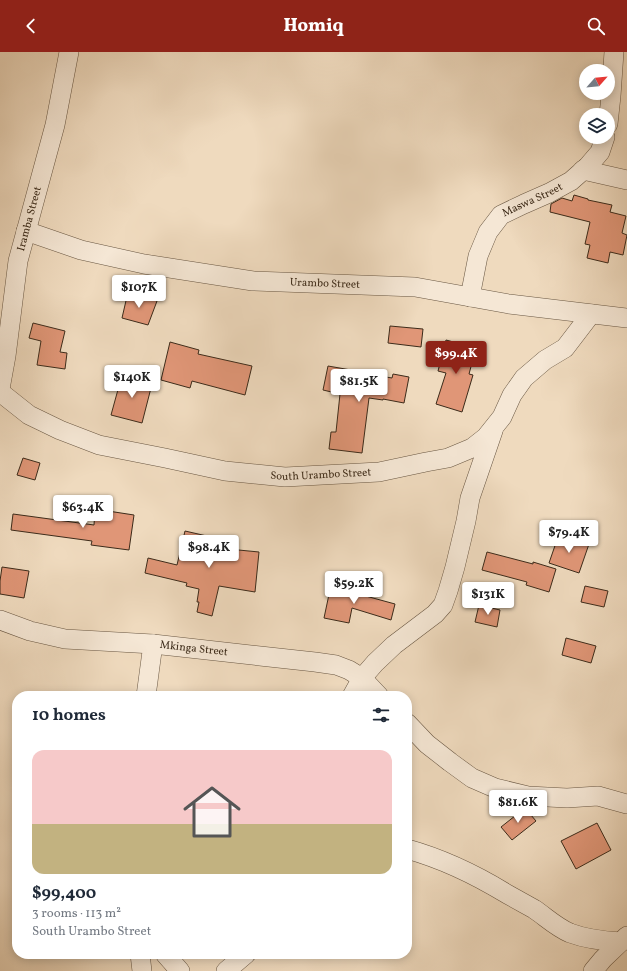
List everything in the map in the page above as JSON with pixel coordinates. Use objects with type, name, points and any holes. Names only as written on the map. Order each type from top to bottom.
[{"type":"street","name":"Iramba Street","points":[[0,389],[6,356],[18,261],[55,125],[69,52]]},
{"type":"street","points":[[610,108],[614,52]]},
{"type":"street","name":"Maswa Street","points":[[470,297],[478,256],[488,232],[501,215],[549,194],[571,182],[600,152],[603,144]]},
{"type":"street","points":[[583,170],[627,180]]},
{"type":"street","name":"Urambo Street","points":[[26,231],[81,250],[144,264],[245,280],[415,288],[510,304],[627,318]]},
{"type":"street","name":"South Urambo Street","points":[[0,392],[29,415],[60,430],[99,445],[225,471],[285,477],[379,472],[448,458],[472,448],[486,437],[502,417],[512,395],[524,378],[544,360],[566,348],[591,314]]},
{"type":"street","points":[[355,691],[362,678],[375,663],[443,605],[455,567],[470,498],[494,427]]},
{"type":"street","name":"Mkinga Street","points":[[0,620],[30,631],[65,639],[153,644],[336,665],[349,670],[362,678],[374,691]]},
{"type":"street","points":[[147,691],[153,644]]},
{"type":"street","points":[[412,729],[427,744],[472,778],[495,788],[528,796],[567,798],[598,796],[627,804]]},
{"type":"street","points":[[412,850],[453,865],[478,877],[534,909],[561,928],[571,933],[586,938],[601,940],[624,939]]},
{"type":"street","points":[[593,971],[624,939]]},
{"type":"street","points":[[141,959],[142,971]]},
{"type":"street","points":[[169,959],[180,971]]},
{"type":"street","points":[[226,971],[240,959]]},
{"type":"building","points":[[574,195],[588,200],[612,205],[610,212],[626,216],[622,233],[627,235],[623,255],[610,252],[608,263],[587,258],[590,245],[585,244],[590,222],[550,212],[551,204],[562,198],[572,201]]},
{"type":"building","points":[[128,292],[157,301],[148,325],[122,318]]},
{"type":"building","points":[[33,323],[65,331],[60,352],[67,353],[65,369],[37,365],[41,341],[29,338]]},
{"type":"building","points":[[390,326],[423,329],[421,347],[388,343]]},
{"type":"building","points":[[446,340],[476,348],[469,374],[473,375],[462,412],[436,404],[446,373],[438,371]]},
{"type":"building","points":[[170,342],[199,350],[198,354],[252,366],[245,395],[192,381],[190,388],[161,380]]},
{"type":"building","points":[[328,366],[392,378],[393,374],[409,377],[404,403],[369,398],[362,453],[329,449],[331,432],[336,432],[340,394],[323,390]]},
{"type":"building","points":[[122,375],[152,384],[142,423],[111,415]]},
{"type":"building","points":[[23,458],[40,463],[35,480],[17,475]]},
{"type":"building","points":[[95,509],[134,515],[129,550],[91,545],[92,541],[11,530],[13,514],[94,525]]},
{"type":"building","points":[[185,531],[220,539],[218,548],[259,552],[255,592],[219,586],[212,616],[197,612],[199,589],[186,586],[187,583],[145,573],[148,558],[177,565]]},
{"type":"building","points":[[559,534],[589,544],[579,573],[549,563]]},
{"type":"building","points":[[487,552],[533,564],[533,562],[556,569],[549,592],[526,585],[527,582],[482,570]]},
{"type":"building","points":[[2,567],[29,571],[24,598],[0,594]]},
{"type":"building","points":[[331,585],[352,589],[351,592],[395,604],[391,620],[352,608],[349,623],[324,618]]},
{"type":"building","points":[[585,586],[608,591],[604,607],[581,602]]},
{"type":"building","points":[[479,605],[500,610],[497,627],[475,622]]},
{"type":"building","points":[[566,638],[596,646],[591,663],[562,655]]},
{"type":"building","points":[[525,808],[536,821],[512,840],[501,827]]},
{"type":"building","points":[[597,823],[611,850],[576,869],[561,841]]}]
